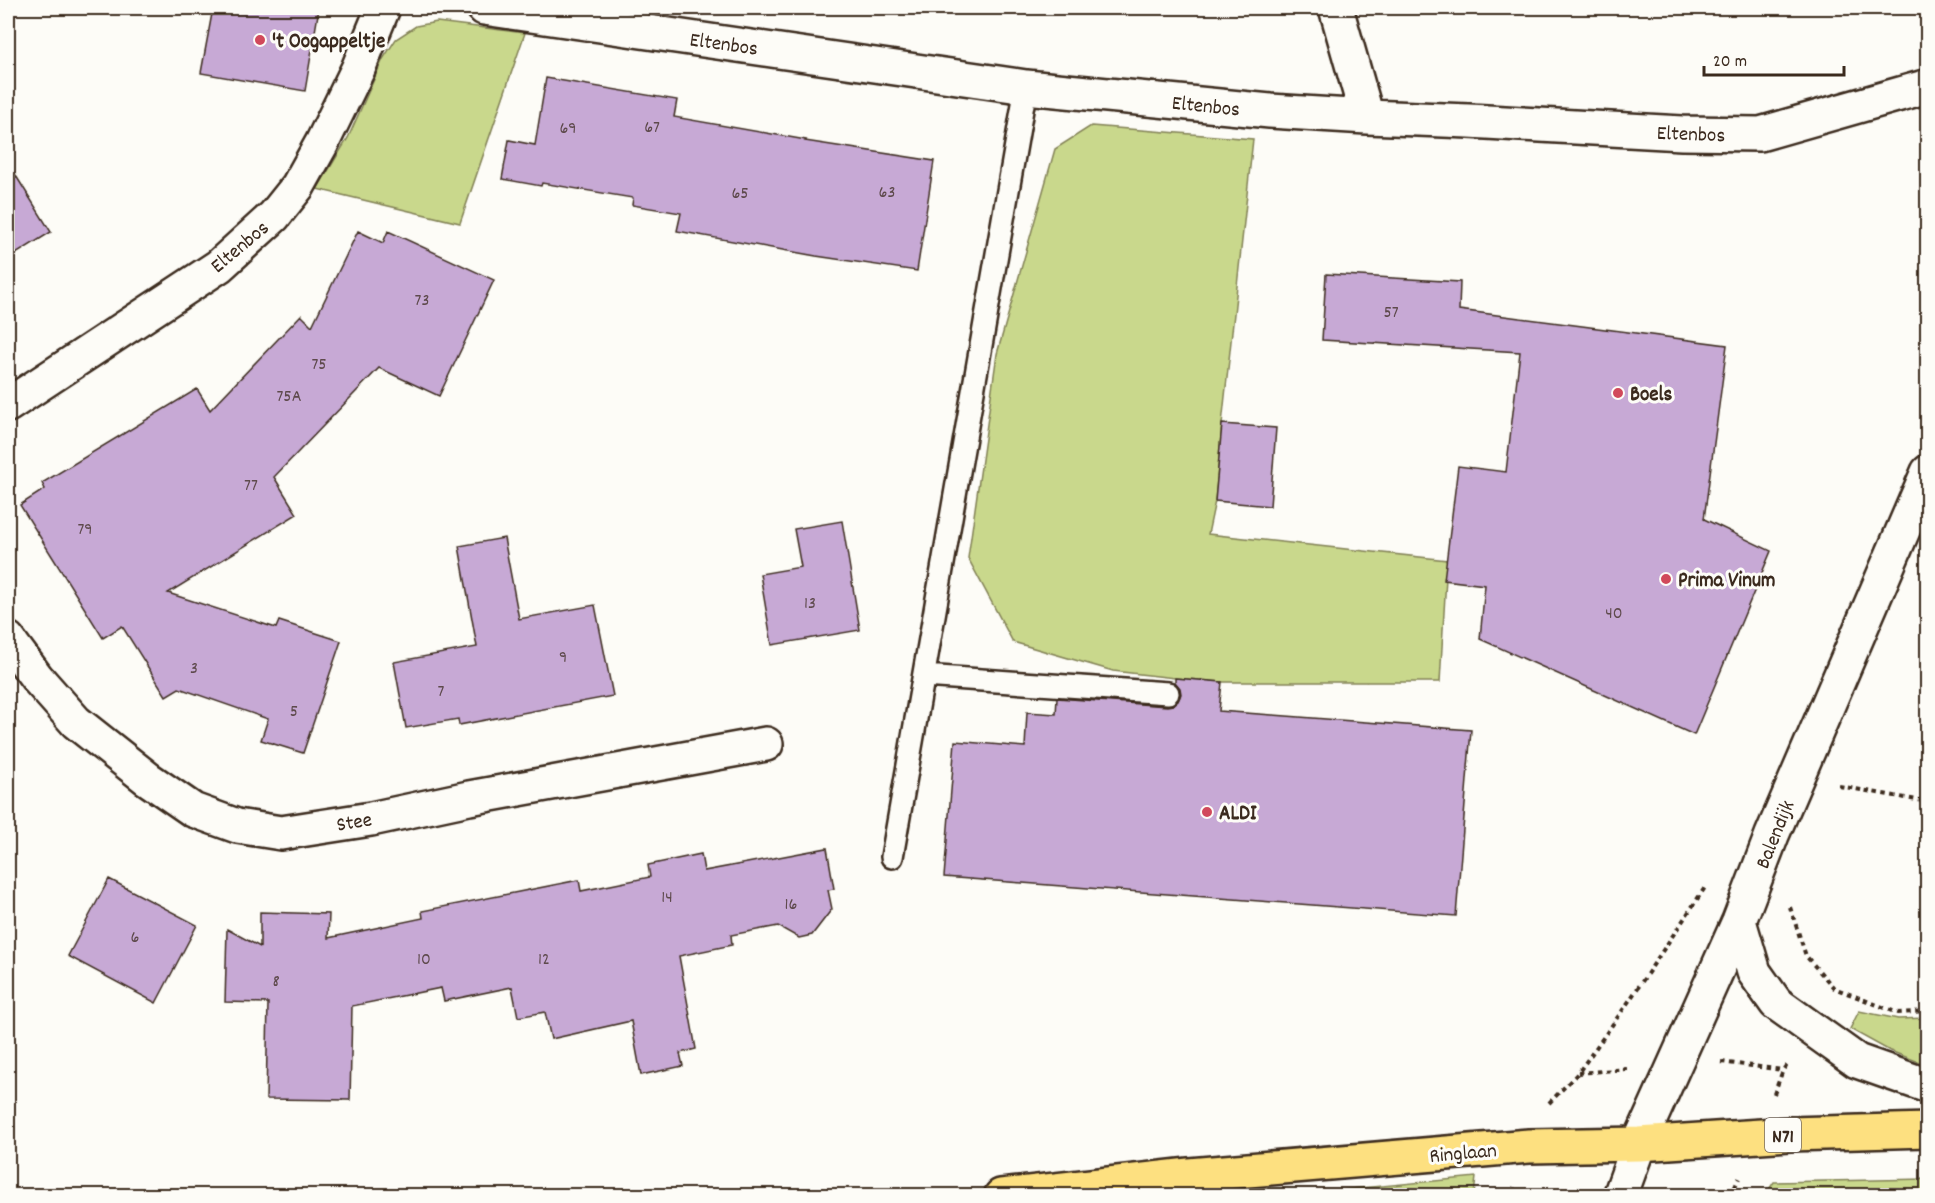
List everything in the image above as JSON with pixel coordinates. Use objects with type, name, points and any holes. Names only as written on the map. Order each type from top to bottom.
[{"type":"highway","name":"Ringlaan","points":[[1001,1196],[1188,1175],[1529,1146],[1639,1144],[1790,1134],[1928,1130]]},
{"type":"street","name":"Eltenbos","points":[[8,405],[219,266],[274,216],[298,186],[322,143],[358,69],[383,8]]},
{"type":"street","name":"Eltenbos","points":[[484,8],[1026,87],[1270,111],[1367,117],[1682,133],[1760,134],[1928,86]]},
{"type":"street","points":[[1336,8],[1367,117]]},
{"type":"street","name":"Balendijk","points":[[1620,1196],[1639,1144],[1739,921],[1772,835],[1928,472]]},
{"type":"street","name":"Stee","points":[[8,639],[37,678],[76,722],[148,779],[193,810],[237,826],[281,833],[371,819],[469,798],[766,744]]},
{"type":"street","points":[[1739,921],[1754,972],[1776,1003],[1857,1061],[1928,1086]]},
{"type":"lane","points":[[892,857],[1026,87]]},
{"type":"lane","points":[[924,676],[1168,693]]},
{"type":"path","points":[[1797,778],[1928,802]]},
{"type":"path","points":[[1511,1196],[1545,1108],[1578,1073],[1710,880]]},
{"type":"path","points":[[1792,897],[1790,908],[1806,956],[1834,988],[1898,1013],[1928,1011]]},
{"type":"green space","points":[[437,22],[525,33],[460,223],[317,189],[348,138],[383,59],[396,39],[416,26]]},
{"type":"green space","points":[[1091,126],[1253,139],[1215,501],[1208,534],[1447,560],[1440,682],[1222,682],[1175,678],[1113,671],[1013,642],[968,558],[997,354],[1055,149]]},
{"type":"green space","points":[[1859,1011],[1898,1019],[1927,1018],[1927,1065],[1890,1051],[1850,1029]]},
{"type":"green space","points":[[1476,1177],[1474,1195],[1287,1195]]},
{"type":"green space","points":[[1927,1179],[1927,1195],[1765,1195],[1774,1182]]},
{"type":"building","name":"'t Oogappeltje","points":[[213,8],[319,8],[305,91],[201,73]]},
{"type":"building","points":[[546,78],[677,100],[674,117],[805,141],[934,161],[917,271],[816,256],[677,231],[681,213],[632,205],[633,198],[502,179],[509,140],[535,145]]},
{"type":"building","points":[[8,163],[51,232],[8,259]]},
{"type":"building","points":[[358,231],[383,243],[388,231],[494,280],[439,396],[379,368],[274,477],[297,514],[168,593],[276,628],[279,621],[341,641],[303,753],[261,740],[268,719],[179,688],[166,696],[122,626],[103,638],[20,505],[45,489],[42,483],[197,389],[210,410],[301,315],[312,326]]},
{"type":"building","points":[[1326,274],[1460,282],[1459,310],[1727,345],[1704,519],[1771,551],[1694,735],[1480,639],[1485,585],[1444,580],[1458,466],[1506,472],[1520,352],[1322,340]]},
{"type":"building","points":[[1222,424],[1276,428],[1270,506],[1215,501]]},
{"type":"building","points":[[842,521],[860,630],[772,645],[760,574],[801,567],[794,529]]},
{"type":"building","points":[[504,538],[519,619],[595,605],[613,696],[459,725],[458,719],[406,728],[394,662],[477,647],[459,546]]},
{"type":"building","name":"ALDI","points":[[1175,678],[1222,682],[1219,711],[1471,730],[1456,916],[944,877],[955,741],[1025,747],[1027,712],[1056,714],[1057,698],[1173,705],[1181,694]]},
{"type":"building","points":[[827,848],[834,889],[828,890],[832,909],[812,935],[799,938],[778,926],[731,935],[732,945],[679,956],[696,1049],[680,1053],[683,1066],[641,1075],[631,1021],[551,1039],[545,1012],[518,1017],[512,987],[444,1001],[441,988],[352,1006],[350,1100],[266,1099],[268,1003],[225,1002],[227,929],[260,947],[260,912],[329,914],[328,938],[423,918],[422,911],[579,880],[581,891],[650,877],[648,865],[701,854],[704,871]]},
{"type":"building","points":[[109,879],[197,925],[156,1003],[68,956]]},
{"type":"place","name":"'t Oogappeltje","points":[[260,40]]},
{"type":"place","name":"Boels","points":[[1618,393]]},
{"type":"place","name":"Prima Vinum","points":[[1666,579]]},
{"type":"place","name":"ALDI","points":[[1207,812]]}]
